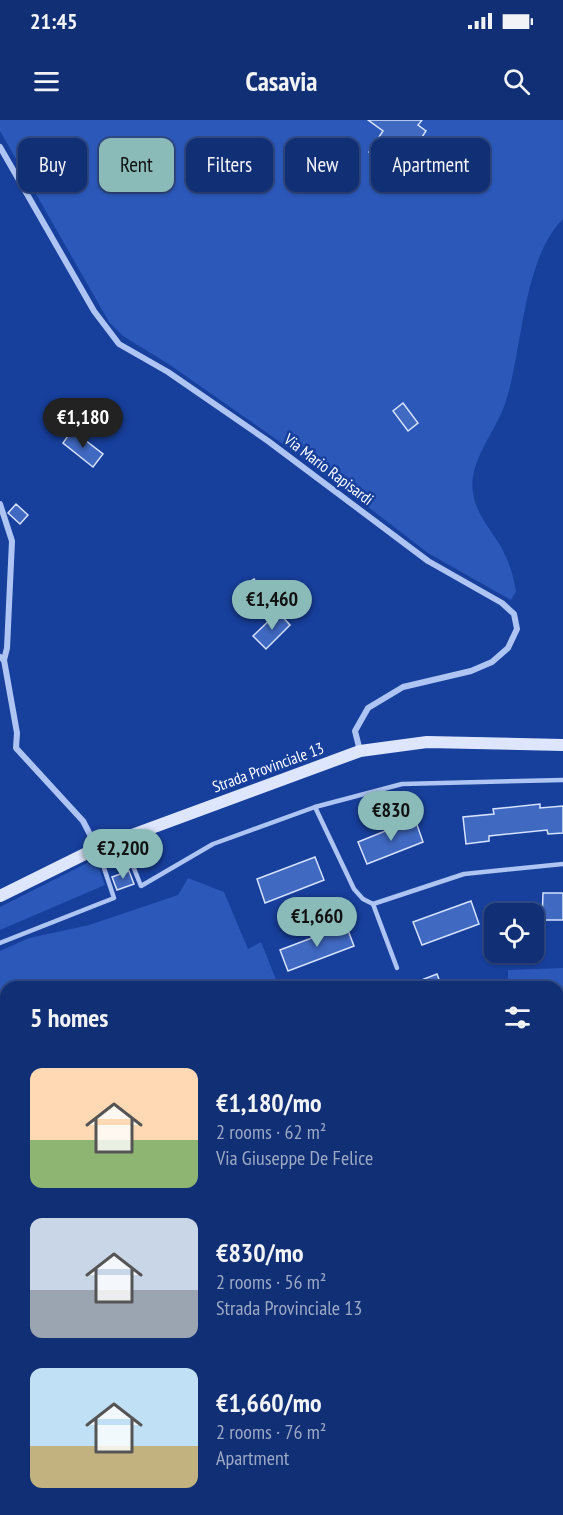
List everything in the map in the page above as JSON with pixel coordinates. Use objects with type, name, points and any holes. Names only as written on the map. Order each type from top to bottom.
[{"type":"main road","name":"Strada Provinciale 13","points":[[0,896],[97,848],[360,751],[427,742],[563,745]]},
{"type":"street","name":"Via Mario Rapisardi","points":[[0,147],[94,311],[119,344],[168,372],[268,441],[428,561],[502,603],[514,614],[517,629],[508,648],[492,662],[471,671],[403,687],[368,708],[355,731],[360,751]]},
{"type":"street","points":[[0,504],[12,541],[7,648],[2,658],[17,734],[16,748],[83,821],[97,848]]},
{"type":"lane","points":[[122,838],[141,886],[213,844],[315,807],[402,784],[563,780]]},
{"type":"lane","points":[[315,807],[354,889],[363,900],[373,904],[464,874],[563,864]]},
{"type":"lane","points":[[0,943],[114,898],[97,848]]},
{"type":"lane","points":[[373,904],[397,968]]},
{"type":"shaded area","points":[[0,120],[563,120],[563,219],[549,237],[539,258],[525,307],[505,404],[474,470],[473,493],[477,507],[506,556],[514,580],[516,592],[511,600],[428,553],[316,467],[170,365],[123,336],[109,322],[35,192],[87,192],[87,138],[18,138],[18,163],[0,131]]},
{"type":"shaded area","points":[[87,863],[99,869],[105,885],[0,930],[0,907]]},
{"type":"shaded area","points":[[188,878],[224,892],[248,949],[261,942],[277,981],[0,981],[0,951],[29,938],[89,925],[178,895]]},
{"type":"shaded area","points":[[563,968],[563,981],[508,981],[508,970]]},
{"type":"building","points":[[368,120],[422,120],[418,125],[426,131],[421,138],[378,138],[383,131]]},
{"type":"building","points":[[403,403],[418,423],[408,431],[393,411]]},
{"type":"building","points":[[72,430],[103,454],[93,467],[63,443]]},
{"type":"building","points":[[16,504],[28,515],[20,524],[8,513]]},
{"type":"building","points":[[254,579],[262,592],[249,600],[241,587]]},
{"type":"building","points":[[278,612],[290,625],[266,649],[253,636]]},
{"type":"building","points":[[540,804],[540,808],[563,806],[563,833],[548,834],[547,830],[489,836],[489,841],[466,844],[463,817],[494,814],[493,809]]},
{"type":"building","points":[[415,819],[423,842],[367,864],[358,842]]},
{"type":"building","points":[[315,857],[324,880],[265,903],[257,879]]},
{"type":"building","points":[[129,871],[134,884],[117,890],[112,877]]},
{"type":"building","points":[[543,893],[563,893],[563,920],[544,920]]},
{"type":"building","points":[[471,901],[479,924],[422,945],[413,922]]},
{"type":"building","points":[[346,925],[354,946],[288,971],[280,950]]},
{"type":"building","points":[[437,974],[440,981],[419,981]]}]
